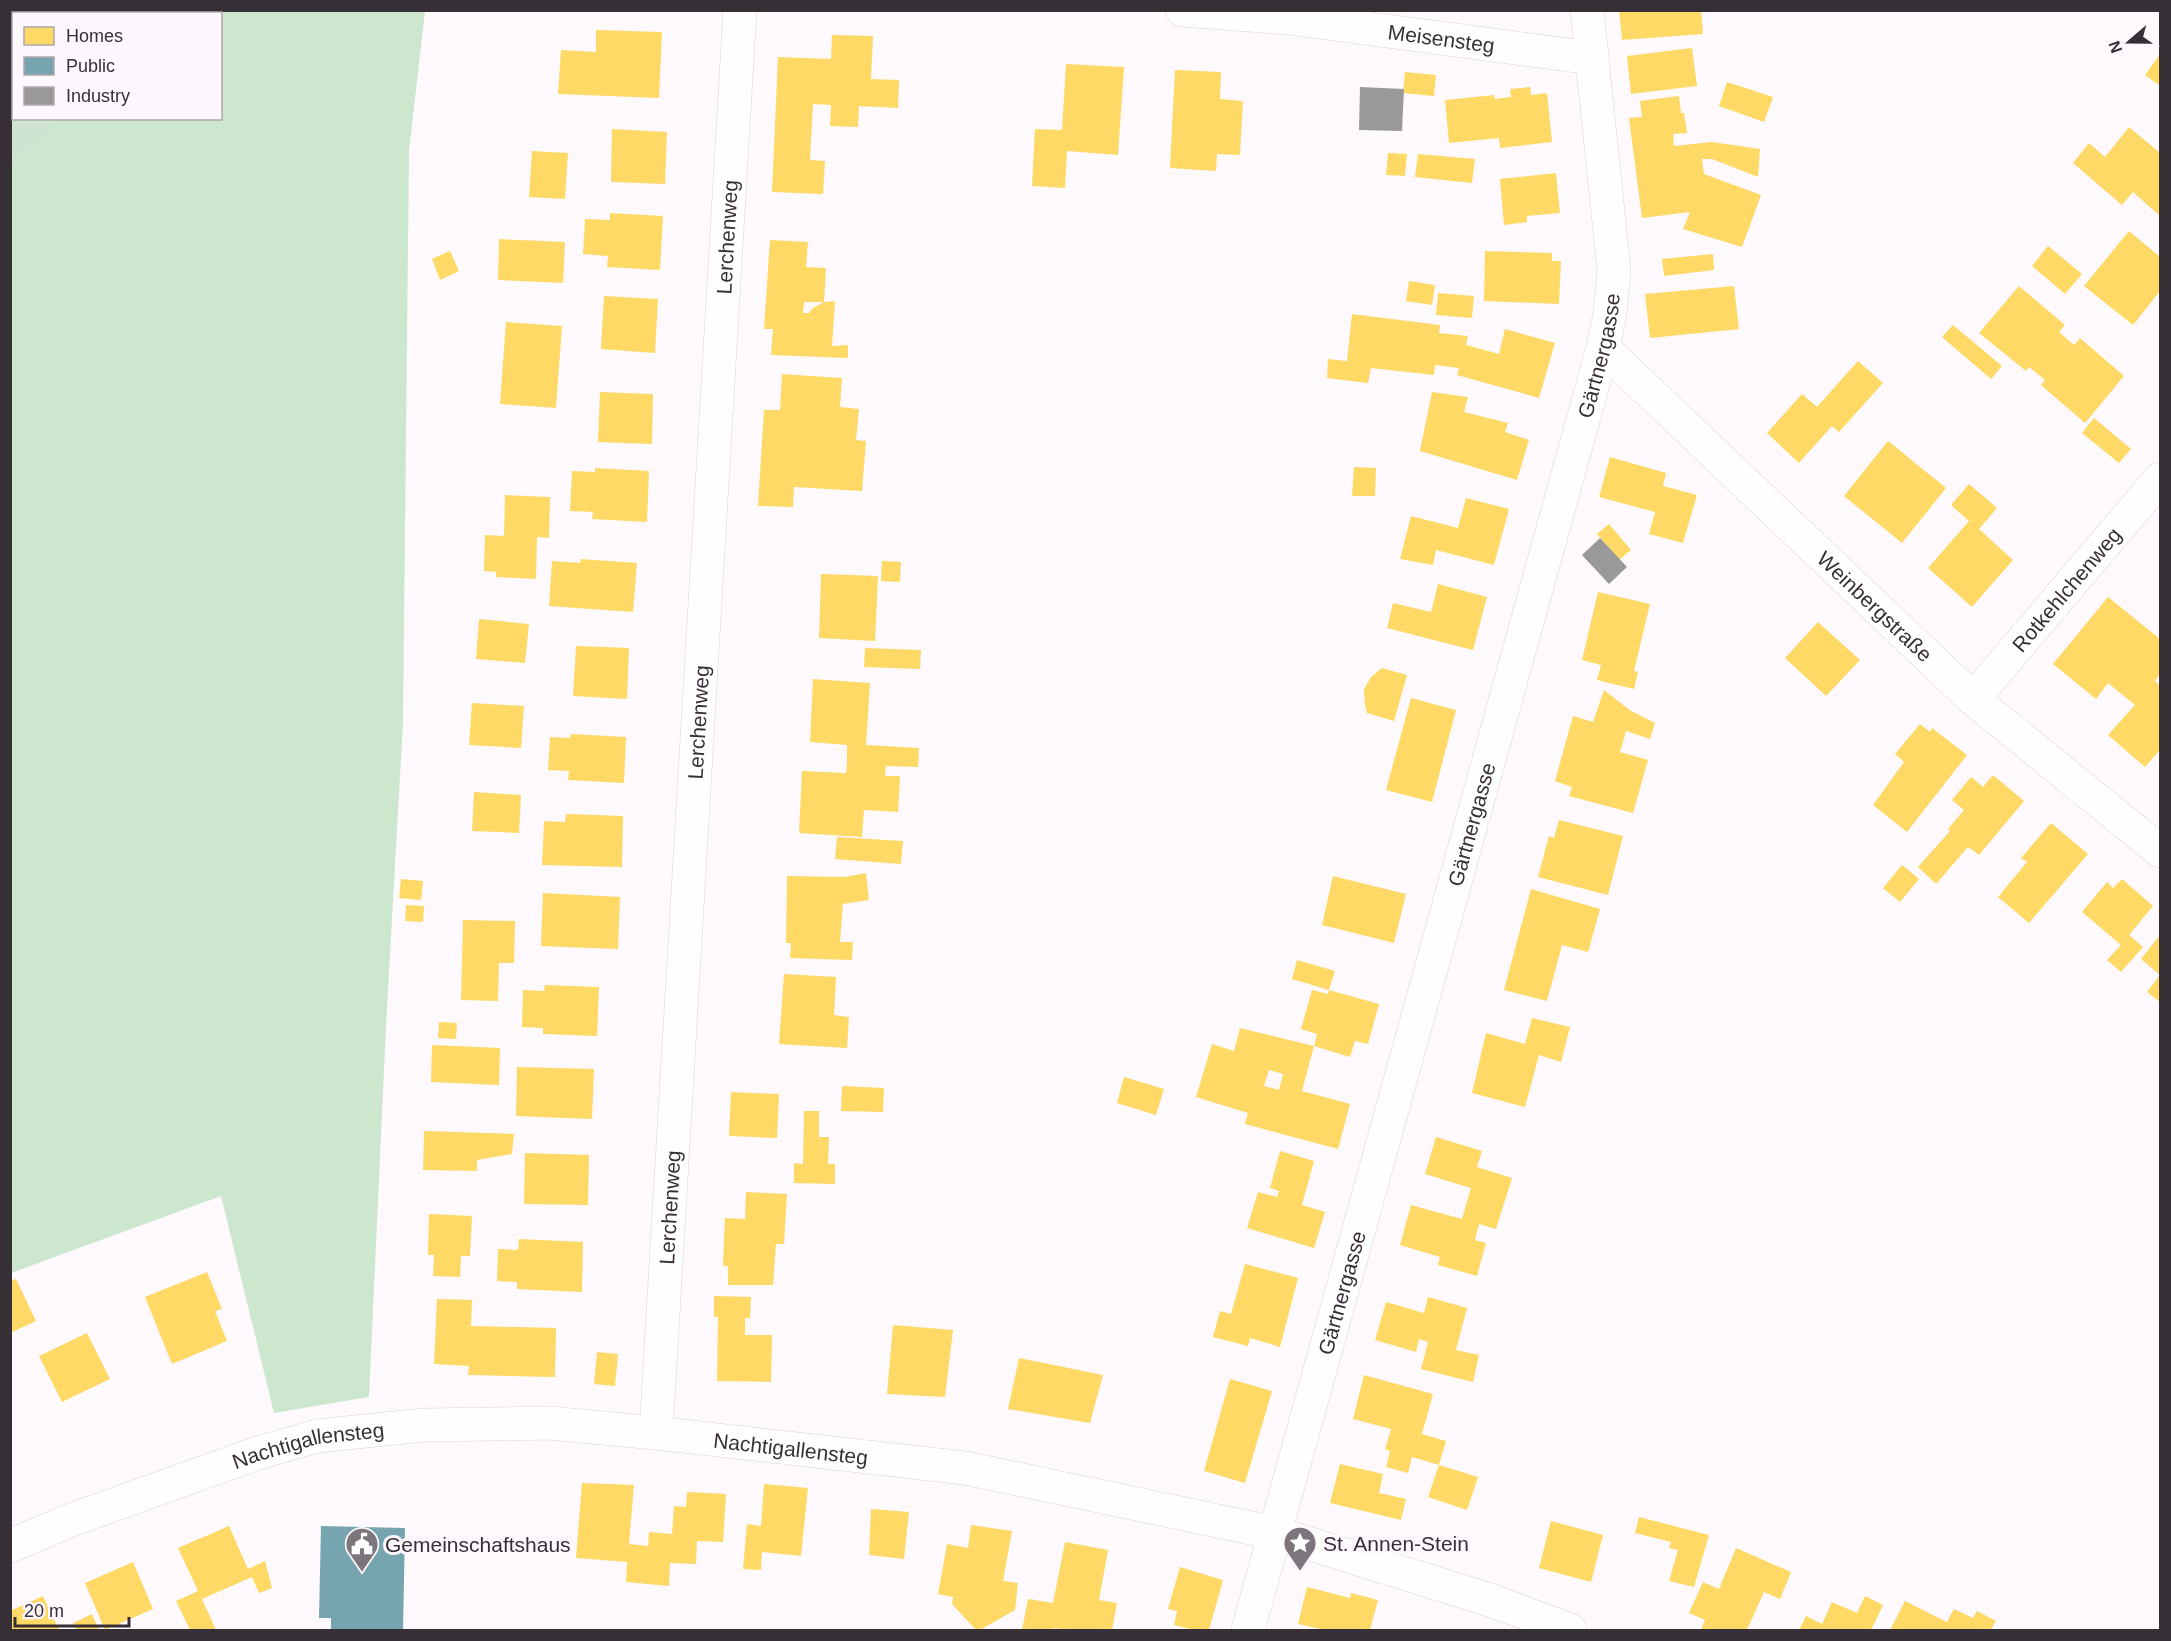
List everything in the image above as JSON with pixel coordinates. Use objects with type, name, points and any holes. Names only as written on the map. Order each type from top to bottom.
[{"type":"street","name":"Lerchenweg","points":[[656,1433],[740,10]]},
{"type":"street","name":"Meisensteg","points":[[1182,10],[1289,18],[1592,58]]},
{"type":"street","name":"Gärtnergasse","points":[[1248,1630],[1603,348],[1610,313],[1614,270],[1587,10]]},
{"type":"street","name":"Weinbergstraße","points":[[1603,348],[1973,699],[2160,851]]},
{"type":"street","name":"Rotkehlchenweg","points":[[1973,699],[2160,479]]},
{"type":"street","name":"Nachtigallensteg","points":[[10,1546],[71,1520],[244,1458],[317,1436],[424,1425],[550,1423],[965,1468],[1275,1533],[1490,1600],[1570,1630]]},
{"type":"green space","points":[[11,11],[35,11],[12,12],[12,120],[48,120],[50,134],[11,163]]},
{"type":"green space","points":[[425,11],[409,151],[403,723],[369,1397],[274,1413],[221,1196],[11,1273],[11,163],[50,134],[48,120],[222,120],[222,12],[35,12]]},
{"type":"building: Homes","points":[[1619,10],[1701,10],[1703,34],[1622,40]]},
{"type":"building: Homes","points":[[596,30],[662,32],[659,98],[558,94],[561,50],[596,52]]},
{"type":"building: Homes","points":[[832,35],[873,36],[871,79],[899,80],[898,108],[859,106],[858,127],[830,126],[831,105],[813,104],[810,160],[825,161],[823,194],[772,192],[778,57],[831,59]]},
{"type":"building: Homes","points":[[1692,48],[1697,86],[1631,94],[1627,56]]},
{"type":"building: Homes","points":[[2160,54],[2160,86],[2145,75]]},
{"type":"building: Homes","points":[[1066,64],[1124,67],[1118,155],[1067,151],[1065,188],[1032,186],[1035,129],[1062,130]]},
{"type":"building: Homes","points":[[1175,70],[1221,72],[1220,99],[1243,101],[1240,155],[1217,154],[1216,171],[1170,168]]},
{"type":"building: Homes","points":[[1405,72],[1436,75],[1434,96],[1403,93]]},
{"type":"building: Homes","points":[[1727,82],[1773,97],[1764,122],[1719,106]]},
{"type":"building: Homes","points":[[1530,87],[1531,95],[1547,93],[1552,142],[1500,148],[1499,138],[1449,143],[1445,100],[1494,95],[1495,99],[1511,97],[1510,89]]},
{"type":"building: Homes","points":[[1679,96],[1687,133],[1673,134],[1674,146],[1712,142],[1760,149],[1758,177],[1712,159],[1702,159],[1704,174],[1761,195],[1742,247],[1683,229],[1690,212],[1642,218],[1629,118],[1642,117],[1640,101]]},
{"type":"building: Homes","points":[[2129,127],[2160,153],[2160,216],[2133,192],[2122,205],[2073,163],[2089,143],[2105,157]]},
{"type":"building: Homes","points":[[612,129],[667,132],[665,184],[611,182]]},
{"type":"building: Homes","points":[[532,151],[568,153],[565,199],[529,197]]},
{"type":"building: Homes","points":[[1388,153],[1407,154],[1405,176],[1386,175]]},
{"type":"building: Homes","points":[[1418,154],[1475,159],[1472,183],[1415,177]]},
{"type":"building: Homes","points":[[1556,173],[1560,213],[1527,216],[1527,222],[1504,225],[1500,179]]},
{"type":"building: Homes","points":[[610,213],[663,216],[660,270],[607,267],[608,256],[583,254],[585,219],[610,220]]},
{"type":"building: Homes","points":[[2129,231],[2160,257],[2160,291],[2133,325],[2084,286]]},
{"type":"building: Homes","points":[[499,239],[565,242],[563,283],[498,280]]},
{"type":"building: Homes","points":[[770,240],[808,242],[806,267],[826,268],[824,302],[835,301],[832,346],[848,345],[848,358],[771,355],[773,329],[764,329]],"holes":[[[804,302],[824,302],[809,313],[803,313]]]},
{"type":"building: Homes","points":[[2048,246],[2082,274],[2065,294],[2032,266]]},
{"type":"building: Homes","points":[[450,251],[459,271],[440,280],[432,259]]},
{"type":"building: Homes","points":[[1485,251],[1552,253],[1552,261],[1561,261],[1559,304],[1484,301]]},
{"type":"building: Homes","points":[[1713,254],[1714,270],[1664,276],[1662,259]]},
{"type":"building: Homes","points":[[1409,281],[1435,285],[1432,305],[1406,301]]},
{"type":"building: Homes","points":[[1734,286],[1739,329],[1650,338],[1645,294]]},
{"type":"building: Homes","points":[[2019,286],[2065,325],[2059,332],[2074,345],[2080,338],[2124,376],[2085,423],[2041,385],[2045,380],[2029,367],[2026,371],[1979,333]]},
{"type":"building: Homes","points":[[1438,293],[1474,296],[1472,318],[1436,315]]},
{"type":"building: Homes","points":[[604,296],[658,299],[655,353],[601,349]]},
{"type":"building: Homes","points":[[1352,314],[1440,325],[1439,333],[1468,336],[1466,345],[1499,354],[1505,329],[1555,343],[1539,398],[1457,375],[1459,368],[1435,365],[1434,375],[1371,368],[1368,383],[1327,378],[1328,359],[1347,361]]},
{"type":"building: Homes","points":[[506,322],[562,326],[556,408],[500,404]]},
{"type":"building: Homes","points":[[1953,325],[2002,366],[1991,379],[1942,337]]},
{"type":"building: Homes","points":[[1858,361],[1883,383],[1839,432],[1832,426],[1799,463],[1767,433],[1802,394],[1817,407]]},
{"type":"building: Homes","points":[[782,374],[842,378],[840,407],[859,409],[856,440],[866,441],[862,491],[794,487],[793,507],[758,506],[764,410],[780,410]]},
{"type":"building: Homes","points":[[600,392],[653,394],[652,444],[598,442]]},
{"type":"building: Homes","points":[[1432,392],[1468,397],[1464,412],[1508,423],[1505,432],[1529,440],[1517,480],[1420,451]]},
{"type":"building: Homes","points":[[2094,418],[2131,449],[2119,463],[2082,433]]},
{"type":"building: Homes","points":[[1888,441],[1946,488],[1902,543],[1844,496]]},
{"type":"building: Homes","points":[[1610,457],[1666,473],[1663,486],[1697,495],[1683,543],[1649,534],[1655,512],[1599,497]]},
{"type":"building: Homes","points":[[1354,467],[1376,468],[1375,496],[1352,496]]},
{"type":"building: Homes","points":[[595,468],[649,471],[647,522],[592,519],[593,512],[570,511],[572,471],[595,472]]},
{"type":"building: Homes","points":[[1969,484],[1997,508],[1979,529],[2013,560],[1972,607],[1928,568],[1969,521],[1951,505]]},
{"type":"building: Homes","points":[[505,495],[550,497],[549,538],[537,537],[536,579],[496,577],[496,572],[484,571],[485,535],[504,536]]},
{"type":"building: Homes","points":[[1466,498],[1509,509],[1494,565],[1436,550],[1433,565],[1400,559],[1411,516],[1458,528]]},
{"type":"building: Homes","points":[[1609,524],[1631,550],[1619,560],[1597,534]]},
{"type":"building: Homes","points":[[581,559],[637,563],[633,612],[549,606],[552,561],[580,563]]},
{"type":"building: Homes","points":[[882,561],[901,562],[900,582],[881,581]]},
{"type":"building: Homes","points":[[821,574],[878,576],[875,641],[819,638]]},
{"type":"building: Homes","points":[[1438,584],[1487,597],[1473,650],[1387,628],[1393,603],[1431,612]]},
{"type":"building: Homes","points":[[1598,592],[1650,604],[1634,671],[1638,672],[1634,689],[1597,680],[1601,665],[1582,660]]},
{"type":"building: Homes","points":[[2108,597],[2160,639],[2160,674],[2155,681],[2160,686],[2160,750],[2145,767],[2108,735],[2135,705],[2108,683],[2096,699],[2053,664]]},
{"type":"building: Homes","points":[[479,619],[529,624],[525,663],[476,659]]},
{"type":"building: Homes","points":[[1818,622],[1860,660],[1826,696],[1785,658]]},
{"type":"building: Homes","points":[[576,646],[629,648],[627,699],[573,696]]},
{"type":"building: Homes","points":[[865,648],[921,650],[920,669],[864,667]]},
{"type":"building: Homes","points":[[1382,668],[1407,675],[1394,721],[1367,713],[1365,705],[1364,689],[1371,677]]},
{"type":"building: Homes","points":[[813,679],[870,683],[866,745],[919,748],[918,767],[886,766],[885,776],[900,776],[898,812],[864,810],[862,837],[799,833],[802,771],[846,773],[847,763],[847,745],[810,742]]},
{"type":"building: Homes","points":[[1604,690],[1631,711],[1655,723],[1650,739],[1626,731],[1620,752],[1648,760],[1633,813],[1569,796],[1572,787],[1555,781],[1573,716],[1593,722]]},
{"type":"building: Homes","points":[[1411,698],[1456,710],[1432,802],[1386,790]]},
{"type":"building: Homes","points":[[472,703],[524,706],[521,748],[469,745]]},
{"type":"building: Homes","points":[[1920,724],[1930,732],[1932,728],[1967,755],[1907,832],[1873,805],[1904,762],[1895,754]]},
{"type":"building: Homes","points":[[571,734],[626,737],[624,783],[568,780],[569,771],[548,770],[550,737],[570,738]]},
{"type":"building: Homes","points":[[1993,775],[2024,801],[1979,855],[1968,847],[1936,884],[1918,867],[1950,831],[1948,829],[1964,810],[1952,800],[1971,777],[1983,787]]},
{"type":"building: Homes","points":[[474,792],[521,795],[519,833],[472,831]]},
{"type":"building: Homes","points":[[566,814],[623,816],[622,867],[542,865],[544,821],[565,822]]},
{"type":"building: Homes","points":[[1559,820],[1623,836],[1608,895],[1538,877],[1549,836],[1554,838]]},
{"type":"building: Homes","points":[[2051,823],[2088,854],[2029,923],[1998,897],[2027,862],[2021,858]]},
{"type":"building: Homes","points":[[837,837],[903,841],[901,864],[835,859]]},
{"type":"building: Homes","points":[[1902,865],[1919,879],[1900,902],[1883,888]]},
{"type":"building: Homes","points":[[866,873],[869,900],[843,904],[840,942],[853,942],[852,960],[790,958],[791,943],[786,943],[787,876],[845,877]]},
{"type":"building: Homes","points":[[1333,876],[1406,894],[1394,943],[1322,925]]},
{"type":"building: Homes","points":[[401,879],[423,881],[421,900],[399,898]]},
{"type":"building: Homes","points":[[2122,879],[2153,906],[2129,935],[2143,947],[2121,972],[2107,960],[2121,945],[2082,912],[2107,882],[2113,888]]},
{"type":"building: Homes","points":[[1531,889],[1600,909],[1588,952],[1562,945],[1547,1001],[1504,990]]},
{"type":"building: Homes","points":[[543,893],[620,897],[618,949],[541,946]]},
{"type":"building: Homes","points":[[406,905],[424,906],[423,922],[405,921]]},
{"type":"building: Homes","points":[[463,920],[515,921],[514,963],[499,963],[498,1001],[461,1000]]},
{"type":"building: Homes","points":[[2160,935],[2160,975],[2141,959]]},
{"type":"building: Homes","points":[[1297,960],[1335,971],[1329,990],[1292,979]]},
{"type":"building: Homes","points":[[784,974],[836,977],[834,1015],[849,1017],[847,1048],[779,1044]]},
{"type":"building: Homes","points":[[2160,975],[2160,1002],[2147,992]]},
{"type":"building: Homes","points":[[545,985],[599,987],[597,1036],[543,1034],[543,1028],[522,1027],[523,990],[544,991]]},
{"type":"building: Homes","points":[[1312,990],[1328,994],[1329,990],[1379,1004],[1368,1044],[1355,1041],[1350,1057],[1314,1046],[1317,1034],[1301,1029]]},
{"type":"building: Homes","points":[[1532,1018],[1570,1027],[1561,1062],[1539,1055],[1525,1107],[1472,1093],[1486,1033],[1525,1044]]},
{"type":"building: Homes","points":[[439,1022],[457,1023],[456,1039],[438,1038]]},
{"type":"building: Homes","points":[[1240,1028],[1314,1046],[1302,1091],[1350,1104],[1338,1149],[1245,1124],[1248,1113],[1196,1097],[1212,1044],[1234,1051]],"holes":[[[1269,1070],[1283,1074],[1279,1090],[1264,1086]]]},
{"type":"building: Homes","points":[[432,1045],[500,1048],[499,1085],[431,1082]]},
{"type":"building: Homes","points":[[517,1067],[594,1069],[592,1119],[516,1116]]},
{"type":"building: Homes","points":[[1124,1077],[1164,1089],[1156,1115],[1117,1103]]},
{"type":"building: Homes","points":[[842,1086],[884,1088],[883,1112],[841,1111]]},
{"type":"building: Homes","points":[[731,1092],[779,1094],[777,1138],[729,1136]]},
{"type":"building: Homes","points":[[804,1111],[819,1111],[819,1137],[829,1137],[828,1164],[835,1164],[835,1184],[794,1183],[794,1163],[803,1164]]},
{"type":"building: Homes","points":[[424,1131],[514,1134],[512,1154],[477,1160],[477,1171],[423,1170]]},
{"type":"building: Homes","points":[[1436,1137],[1482,1151],[1477,1167],[1512,1178],[1496,1229],[1479,1224],[1475,1240],[1486,1243],[1477,1276],[1438,1265],[1440,1257],[1400,1245],[1411,1205],[1462,1219],[1471,1188],[1425,1174]]},
{"type":"building: Homes","points":[[1280,1151],[1314,1161],[1302,1205],[1325,1212],[1314,1248],[1247,1228],[1258,1192],[1277,1197],[1279,1191],[1270,1188]]},
{"type":"building: Homes","points":[[525,1153],[589,1155],[588,1205],[524,1204]]},
{"type":"building: Homes","points":[[746,1192],[787,1194],[784,1244],[776,1244],[773,1285],[728,1285],[728,1266],[723,1266],[725,1218],[745,1219]]},
{"type":"building: Homes","points":[[429,1214],[472,1216],[470,1256],[461,1256],[460,1277],[433,1276],[434,1255],[428,1255]]},
{"type":"building: Homes","points":[[519,1239],[583,1242],[582,1292],[517,1289],[517,1282],[497,1281],[498,1249],[518,1250]]},
{"type":"building: Homes","points":[[1245,1264],[1298,1278],[1280,1347],[1250,1338],[1248,1346],[1213,1337],[1220,1311],[1231,1314]]},
{"type":"building: Homes","points":[[207,1272],[222,1309],[215,1311],[227,1341],[172,1364],[145,1297]]},
{"type":"building: Homes","points":[[16,1279],[36,1321],[10,1333],[10,1281]]},
{"type":"building: Homes","points":[[714,1296],[751,1297],[750,1318],[745,1318],[745,1335],[772,1335],[771,1382],[717,1381],[718,1317],[714,1317]]},
{"type":"building: Homes","points":[[1428,1297],[1467,1308],[1456,1350],[1479,1355],[1473,1382],[1421,1369],[1428,1342],[1419,1339],[1416,1352],[1375,1340],[1386,1302],[1424,1313]]},
{"type":"building: Homes","points":[[437,1299],[472,1300],[471,1326],[556,1328],[555,1377],[468,1375],[469,1366],[434,1364]]},
{"type":"building: Homes","points":[[893,1325],[953,1330],[945,1397],[887,1394]]},
{"type":"building: Homes","points":[[87,1333],[110,1379],[62,1402],[39,1356]]},
{"type":"building: Homes","points":[[597,1352],[618,1354],[615,1386],[594,1384]]},
{"type":"building: Homes","points":[[1019,1358],[1103,1375],[1090,1423],[1008,1409]]},
{"type":"building: Homes","points":[[1364,1375],[1433,1394],[1422,1434],[1446,1441],[1439,1465],[1412,1457],[1408,1473],[1386,1467],[1390,1451],[1385,1449],[1391,1429],[1353,1419]]},
{"type":"building: Homes","points":[[1230,1379],[1272,1391],[1245,1483],[1204,1471]]},
{"type":"building: Homes","points":[[1340,1464],[1383,1474],[1379,1493],[1406,1499],[1401,1520],[1330,1503]]},
{"type":"building: Homes","points":[[1439,1465],[1478,1477],[1467,1510],[1428,1497]]},
{"type":"building: Homes","points":[[582,1483],[634,1485],[629,1544],[648,1546],[649,1532],[672,1534],[674,1506],[686,1507],[687,1492],[726,1494],[723,1542],[697,1541],[696,1564],[670,1563],[669,1586],[626,1582],[627,1562],[576,1558]]},
{"type":"building: Homes","points":[[764,1484],[808,1488],[801,1556],[762,1552],[761,1570],[743,1569],[747,1524],[761,1526]]},
{"type":"building: Homes","points":[[871,1509],[909,1512],[904,1559],[869,1555]]},
{"type":"building: Homes","points":[[1639,1517],[1709,1535],[1694,1587],[1669,1581],[1678,1550],[1669,1548],[1671,1542],[1635,1533]]},
{"type":"building: Homes","points":[[1551,1521],[1603,1535],[1591,1582],[1539,1568]]},
{"type":"building: Homes","points":[[971,1525],[1012,1531],[1003,1581],[1018,1583],[1015,1610],[980,1630],[976,1630],[952,1604],[953,1597],[938,1594],[947,1544],[968,1548]]},
{"type":"building: Homes","points":[[229,1526],[248,1569],[265,1561],[272,1588],[259,1593],[252,1577],[202,1599],[216,1630],[190,1630],[176,1601],[198,1591],[178,1548]]},
{"type":"building: Homes","points":[[1065,1542],[1108,1550],[1099,1600],[1117,1603],[1112,1630],[1054,1628],[1053,1630],[1022,1630],[1028,1599],[1053,1603]]},
{"type":"building: Homes","points":[[1736,1548],[1791,1572],[1780,1599],[1764,1592],[1747,1630],[1701,1630],[1705,1620],[1689,1613],[1703,1582],[1719,1589]]},
{"type":"building: Homes","points":[[133,1562],[153,1609],[105,1630],[85,1583]]},
{"type":"building: Homes","points":[[1180,1567],[1223,1580],[1209,1630],[1194,1630],[1174,1625],[1177,1611],[1168,1609]]},
{"type":"building: Homes","points":[[1307,1587],[1350,1598],[1351,1593],[1378,1600],[1370,1630],[1325,1630],[1298,1624]]},
{"type":"building: Homes","points":[[43,1596],[59,1630],[10,1630],[10,1611]]},
{"type":"building: Homes","points":[[1865,1596],[1883,1605],[1871,1630],[1799,1630],[1806,1616],[1822,1624],[1832,1602],[1857,1613]]},
{"type":"building: Homes","points":[[1905,1601],[1947,1622],[1954,1609],[1973,1618],[1977,1611],[1996,1621],[1991,1630],[1890,1630]]},
{"type":"building: Homes","points":[[92,1614],[99,1630],[77,1630],[73,1623]]},
{"type":"building: Public","name":"Gemeinschaftshaus","points":[[321,1526],[405,1528],[403,1630],[331,1630],[331,1618],[319,1618]]},
{"type":"building: Industry","points":[[1360,87],[1404,89],[1402,131],[1359,130]]},
{"type":"building: Industry","points":[[1600,538],[1627,567],[1609,584],[1582,555]]},
{"type":"place","name":"St. Annen-Stein","points":[[1300,1572]]},
{"type":"place","name":"Gemeinschaftshaus","points":[[362,1573]]}]
